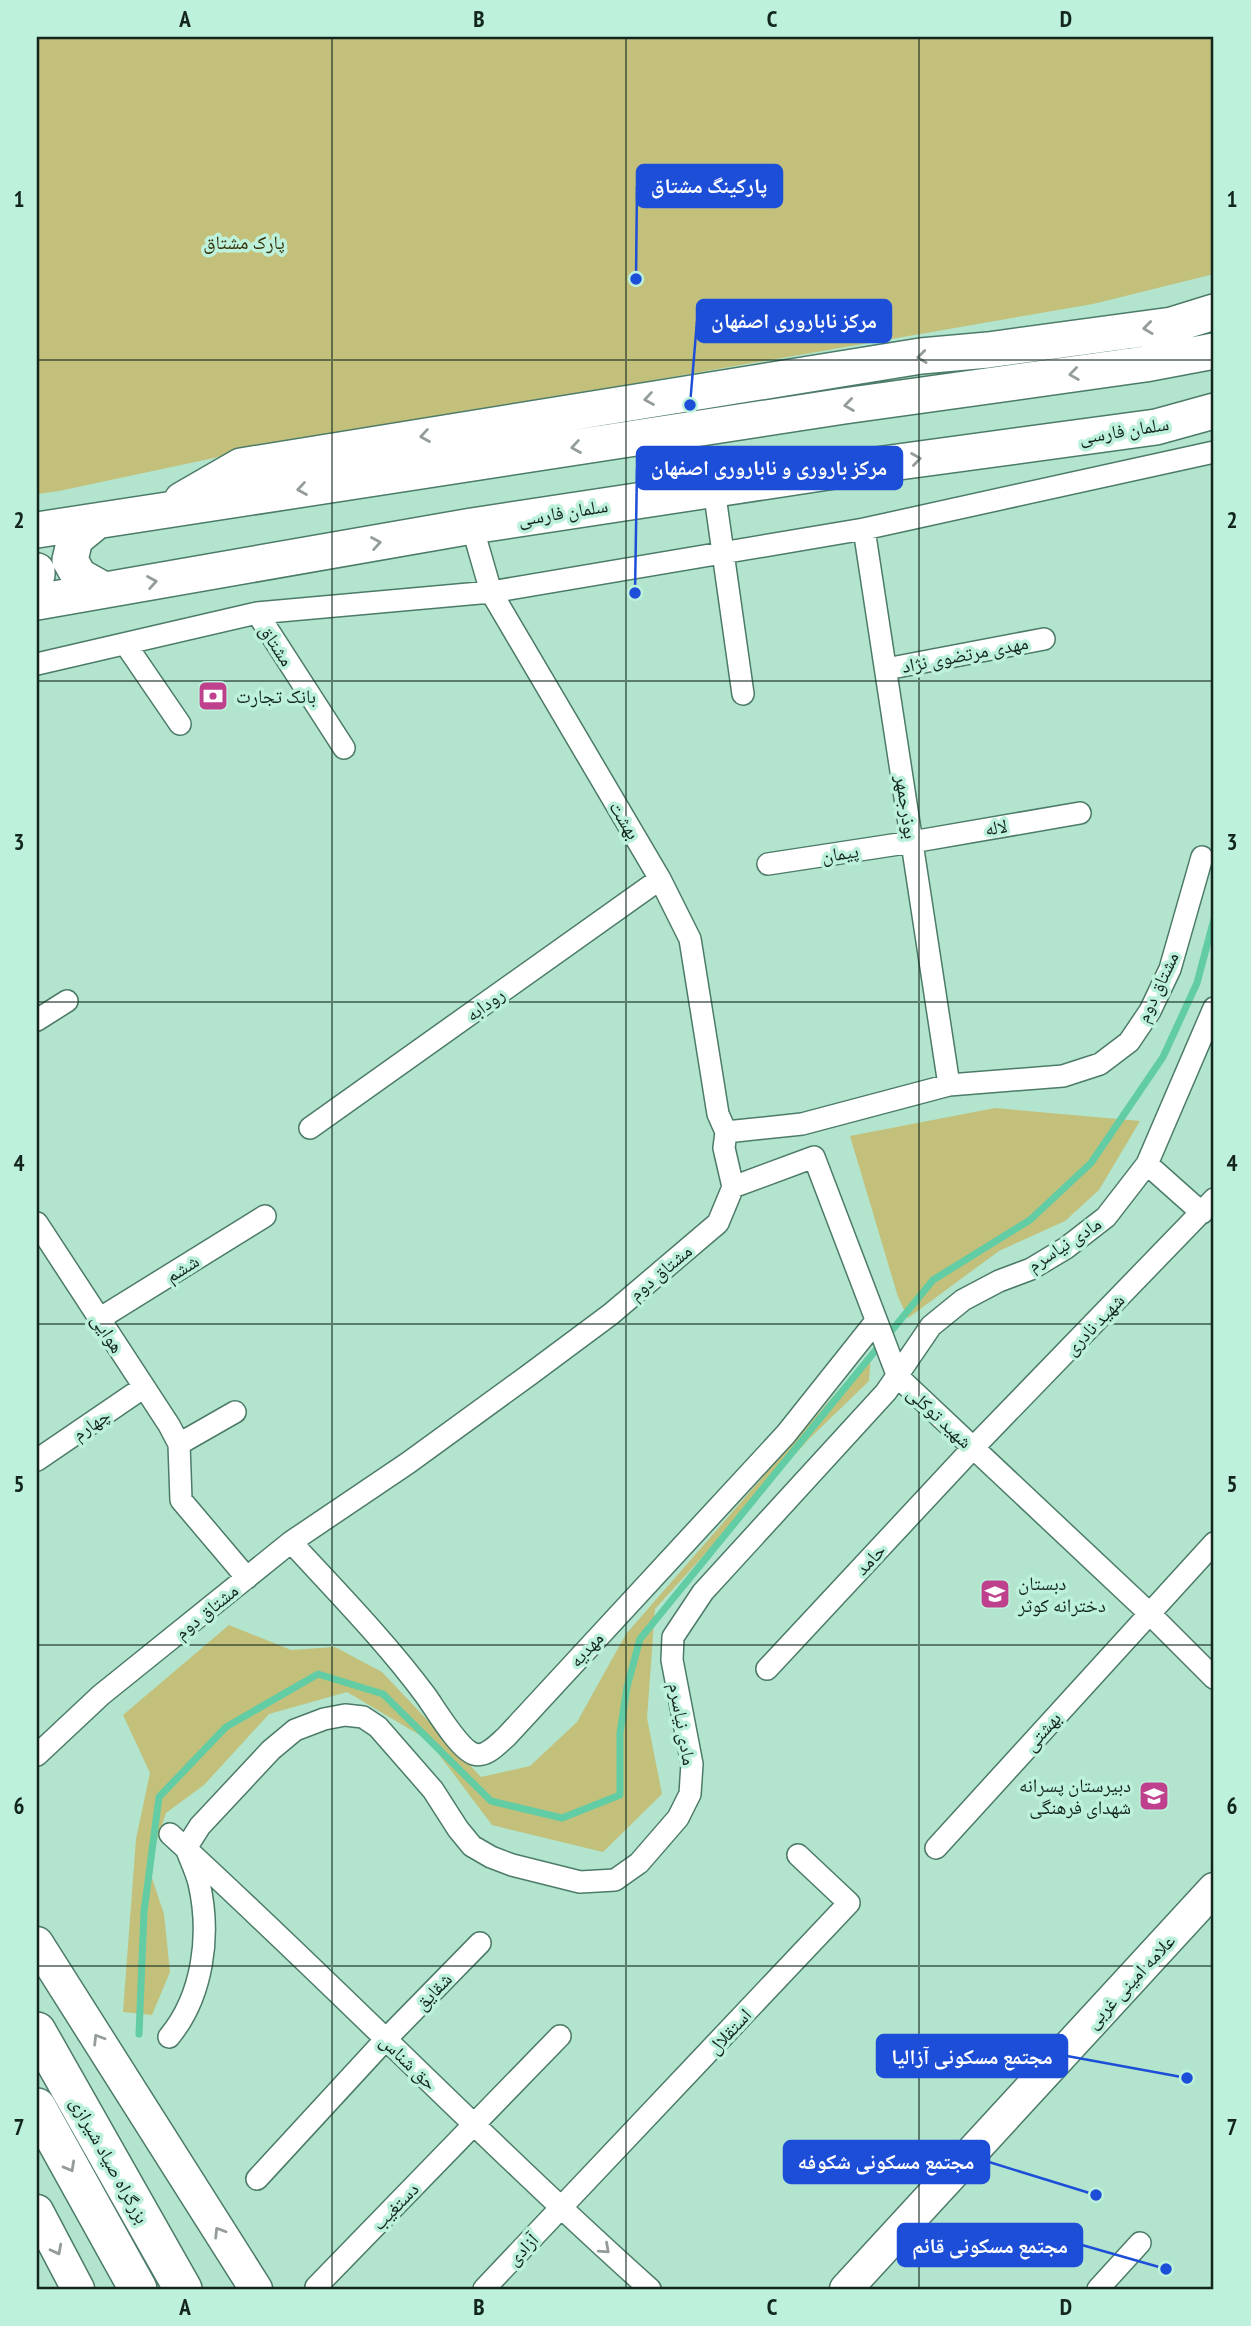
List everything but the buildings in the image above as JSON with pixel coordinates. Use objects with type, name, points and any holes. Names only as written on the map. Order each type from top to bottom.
[{"type":"highway","name":"بزرگراه صیاد شیرازی","points":[[37,2031],[183,2289]]},
{"type":"highway","name":"بزرگراه صیاد شیرازی","points":[[37,2107],[138,2289]]},
{"type":"main road","points":[[164,510],[241,466],[921,356],[988,350],[1172,325],[1214,312]]},
{"type":"main road","points":[[37,530],[854,404],[1145,365],[1214,351]]},
{"type":"main road","name":"سلمان فارسی","points":[[37,602],[472,526],[1156,427],[1214,411]]},
{"type":"main road","points":[[97,521],[75,539],[70,560],[79,576],[104,590]]},
{"type":"main road","name":"علامه امینی غربی","points":[[846,2289],[1214,1889]]},
{"type":"main road","name":"علامه امینی غربی","points":[[871,2289],[1214,1921]]},
{"type":"main road","points":[[37,1943],[256,2289]]},
{"type":"main road","points":[[37,2211],[78,2289]]},
{"type":"street","name":"سلمان فارسی","points":[[37,664],[257,613],[491,592],[864,529],[1214,452]]},
{"type":"street","points":[[714,489],[743,694]]},
{"type":"street","name":"بهشت","points":[[472,526],[491,592],[660,879],[690,939],[718,1114],[726,1132]]},
{"type":"street","name":"بوذرجمهر","points":[[864,529],[949,1085]]},
{"type":"street","name":"مشتاق","points":[[257,613],[344,748]]},
{"type":"street","name":"مهدی مرتضوی نژاد","points":[[886,669],[1044,639]]},
{"type":"street","points":[[126,645],[180,724]]},
{"type":"street","name":"لاله","points":[[912,842],[1080,813]]},
{"type":"street","name":"پیمان","points":[[768,864],[912,842]]},
{"type":"street","name":"مشتاق دوم","points":[[726,1132],[802,1124],[949,1085],[1063,1076],[1100,1064],[1129,1042],[1150,1011],[1170,969],[1202,857]]},
{"type":"street","name":"رودابه","points":[[310,1128],[660,879]]},
{"type":"street","points":[[37,1020],[67,1001]]},
{"type":"street","name":"مادی نیاسرم","points":[[178,1841],[200,1826],[271,1750],[295,1730],[324,1719],[345,1715],[363,1717],[378,1727],[433,1790],[472,1846],[491,1857],[580,1882],[615,1880],[639,1863],[678,1818],[690,1794],[692,1764],[672,1660],[673,1637],[703,1592],[876,1404],[898,1377],[930,1326],[963,1300],[999,1280],[1031,1269],[1066,1248],[1106,1217],[1147,1164],[1214,1008]]},
{"type":"street","points":[[726,1132],[724,1148],[733,1187]]},
{"type":"street","name":"شهید توکلی","points":[[733,1187],[814,1157],[898,1377],[1149,1613],[1214,1678]]},
{"type":"street","points":[[1147,1164],[1208,1206]]},
{"type":"street","name":"مشتاق دوم","points":[[37,1755],[101,1695],[291,1542],[408,1463],[611,1314],[718,1223],[733,1187]]},
{"type":"street","name":"شهید نادری","points":[[973,1448],[1208,1206]]},
{"type":"street","name":"ششم","points":[[99,1319],[265,1216]]},
{"type":"street","name":"هوایی","points":[[37,1223],[169,1425],[178,1444],[181,1500],[247,1578]]},
{"type":"street","name":"مهدیه","points":[[291,1542],[405,1670],[463,1746],[474,1754],[483,1754],[506,1737],[786,1434],[876,1321]]},
{"type":"street","name":"چهارم","points":[[37,1460],[144,1387]]},
{"type":"street","points":[[178,1444],[235,1412]]},
{"type":"street","name":"حامد","points":[[767,1669],[973,1448]]},
{"type":"street","name":"بهشتی","points":[[936,1848],[1214,1544]]},
{"type":"street","points":[[169,2037],[184,2019],[196,1988],[202,1962],[203,1924],[199,1883],[178,1841]]},
{"type":"street","name":"حق شناس","points":[[178,1841],[561,2209],[650,2289]]},
{"type":"street","name":"استقلال","points":[[561,2209],[849,1903],[798,1855]]},
{"type":"street","name":"شقایق","points":[[386,2039],[480,1943]]},
{"type":"street","name":"دستغیب","points":[[316,2287],[560,2036]]},
{"type":"street","points":[[257,2179],[386,2039]]},
{"type":"street","name":"آزادی","points":[[484,2289],[561,2209]]},
{"type":"street","points":[[1098,2289],[1140,2244]]},
{"type":"green space","name":"پارک مشتاق","points":[[37,37],[1214,37],[1214,274],[1093,304],[307,438],[37,494]]},
{"type":"green space","points":[[995,1108],[1140,1121],[1099,1190],[1065,1221],[999,1251],[908,1318],[898,1297],[850,1136]]},
{"type":"green space","points":[[871,1353],[869,1381],[809,1439],[655,1609],[647,1718],[662,1794],[603,1852],[492,1825],[428,1740],[347,1692],[269,1714],[204,1785],[166,1813],[148,1866],[164,1914],[170,1972],[152,2015],[123,2012],[136,1839],[150,1773],[123,1715],[229,1625],[291,1650],[335,1647],[382,1672],[481,1777],[530,1766],[577,1722],[626,1634]]},
{"type":"waterway","points":[[139,2034],[144,1912],[159,1797],[226,1727],[318,1674],[383,1694],[491,1801],[562,1818],[620,1795],[620,1733],[627,1687],[640,1639],[933,1280],[1030,1220],[1091,1163],[1163,1057],[1197,983],[1214,919]]},
{"type":"place","name":"پارکینگ مشتاق","points":[[636,279]]},
{"type":"place","name":"مرکز ناباروری اصفهان","points":[[690,405]]},
{"type":"place","name":"مرکز باروری و ناباروری اصفهان","points":[[635,593]]},
{"type":"place","name":"بانک تجارت","points":[[213,696]]},
{"type":"place","name":"دبستان دخترانه کوثر","points":[[995,1594]]},
{"type":"place","name":"دبیرستان پسرانه شهدای فرهنگی","points":[[1154,1796]]},
{"type":"place","name":"مجتمع مسکونی آزالیا","points":[[1187,2078]]},
{"type":"place","name":"مجتمع مسکونی شکوفه","points":[[1096,2195]]},
{"type":"place","name":"مجتمع مسکونی قائم","points":[[1166,2269]]}]
